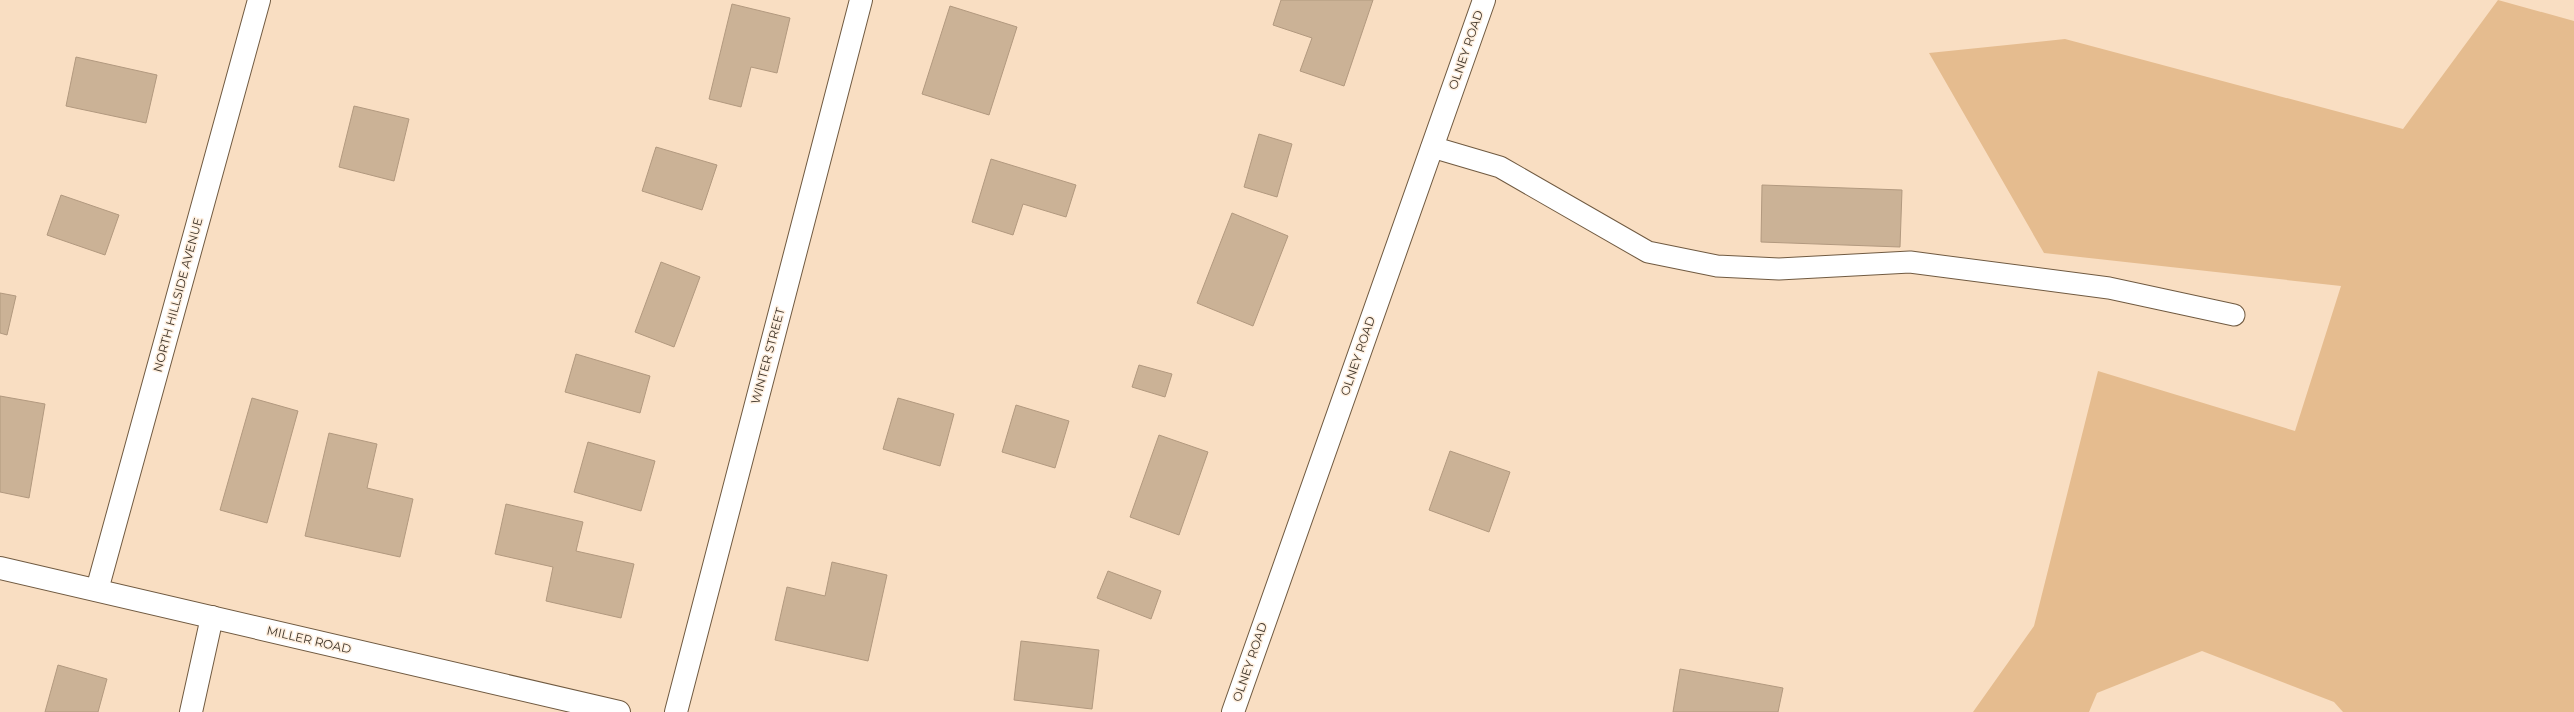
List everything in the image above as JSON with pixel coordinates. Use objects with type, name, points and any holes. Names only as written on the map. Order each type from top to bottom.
[{"type":"street","name":"NORTH HILLSIDE AVENUE","points":[[97,590],[259,0]]},
{"type":"street","name":"WINTER STREET","points":[[676,712],[861,0]]},
{"type":"street","name":"OLNEY ROAD","points":[[1233,712],[1484,0]]},
{"type":"street","name":"MILLER ROAD","points":[[0,568],[619,712]]},
{"type":"street","points":[[191,712],[212,617]]},
{"type":"lane","points":[[1432,148],[1500,167],[1648,252],[1656,254],[1716,266],[1779,269],[1910,262],[2108,288],[2234,315]]},
{"type":"shaded area","points":[[2498,0],[2574,21],[2574,712],[2343,712],[2334,702],[2202,651],[2097,693],[2089,712],[1973,712],[2034,626],[2098,371],[2295,431],[2341,286],[2044,253],[1929,53],[2065,39],[2403,129]]},
{"type":"building","points":[[1281,0],[1373,0],[1344,86],[1300,71],[1312,38],[1273,25]]},
{"type":"building","points":[[732,4],[790,18],[777,73],[751,67],[741,107],[709,99]]},
{"type":"building","points":[[950,6],[1017,27],[989,115],[922,94]]},
{"type":"building","points":[[76,57],[157,75],[146,123],[66,106]]},
{"type":"building","points":[[354,106],[409,119],[394,181],[339,167]]},
{"type":"building","points":[[1259,134],[1292,144],[1277,197],[1244,187]]},
{"type":"building","points":[[656,147],[717,165],[702,210],[642,191]]},
{"type":"building","points":[[991,159],[1076,185],[1066,217],[1023,204],[1013,235],[972,222]]},
{"type":"building","points":[[1762,185],[1902,190],[1900,247],[1761,242]]},
{"type":"building","points":[[61,195],[119,215],[105,255],[47,235]]},
{"type":"building","points":[[1232,213],[1288,236],[1253,326],[1197,303]]},
{"type":"building","points":[[661,262],[700,277],[674,347],[635,332]]},
{"type":"building","points":[[0,293],[16,296],[7,335],[0,333]]},
{"type":"building","points":[[576,354],[650,376],[640,413],[565,392]]},
{"type":"building","points":[[1139,365],[1172,374],[1165,397],[1132,387]]},
{"type":"building","points":[[0,396],[45,404],[29,498],[0,492]]},
{"type":"building","points":[[252,398],[298,411],[267,523],[220,510]]},
{"type":"building","points":[[898,398],[954,414],[940,466],[883,449]]},
{"type":"building","points":[[1016,405],[1069,421],[1055,468],[1002,452]]},
{"type":"building","points":[[329,433],[377,444],[367,488],[413,499],[400,557],[305,536]]},
{"type":"building","points":[[1159,435],[1208,452],[1179,535],[1130,517]]},
{"type":"building","points":[[588,442],[655,461],[641,511],[574,492]]},
{"type":"building","points":[[1450,451],[1510,472],[1489,532],[1429,510]]},
{"type":"building","points":[[506,504],[583,522],[576,551],[634,564],[621,618],[546,601],[553,567],[495,554]]},
{"type":"building","points":[[832,562],[887,575],[868,661],[775,640],[787,587],[825,596]]},
{"type":"building","points":[[1108,571],[1161,591],[1151,619],[1097,598]]},
{"type":"building","points":[[1021,641],[1099,650],[1092,709],[1014,700]]},
{"type":"building","points":[[58,665],[107,679],[98,712],[45,712]]},
{"type":"building","points":[[1680,669],[1783,688],[1778,712],[1673,712]]}]
